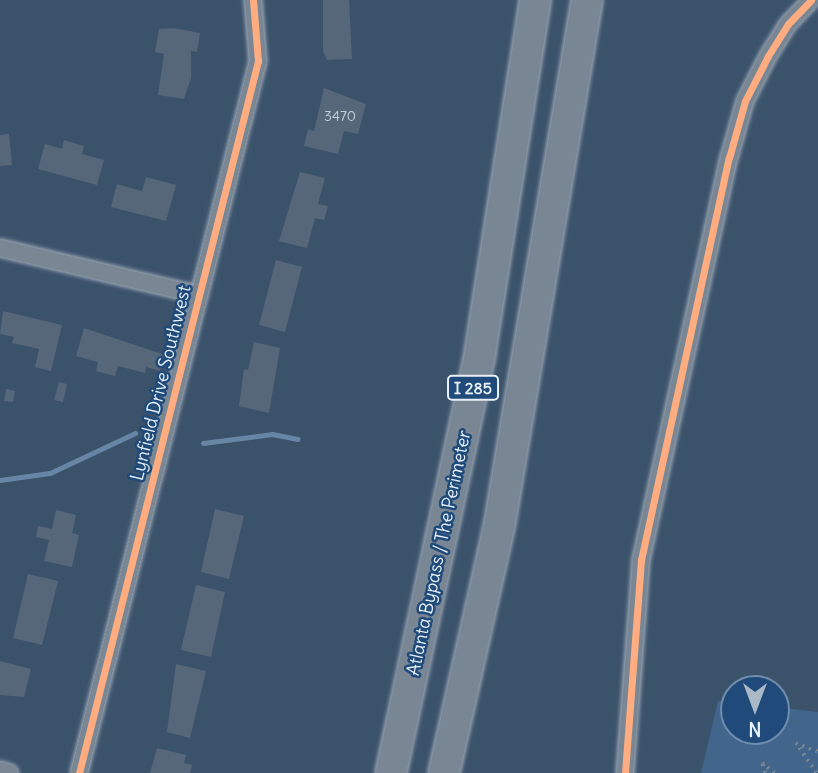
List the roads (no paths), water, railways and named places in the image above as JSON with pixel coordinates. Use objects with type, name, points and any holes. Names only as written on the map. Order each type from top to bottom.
[{"type":"highway","name":"Atlanta Bypass / The Perimeter","points":[[391,773],[480,353],[535,0]]},
{"type":"highway","name":"I 285","points":[[444,773],[512,457],[587,0]]},
{"type":"street","name":"Lynfield Drive Southwest","points":[[79,773],[258,61],[253,0]]},
{"type":"street","points":[[625,773],[641,560],[729,158],[745,101],[768,56],[788,24],[811,0]]},
{"type":"street","points":[[0,248],[200,295]]},
{"type":"street","points":[[0,770],[10,773]]},
{"type":"waterway","points":[[0,480],[50,473],[135,433]]},
{"type":"waterway","points":[[203,443],[272,434],[298,439]]}]
